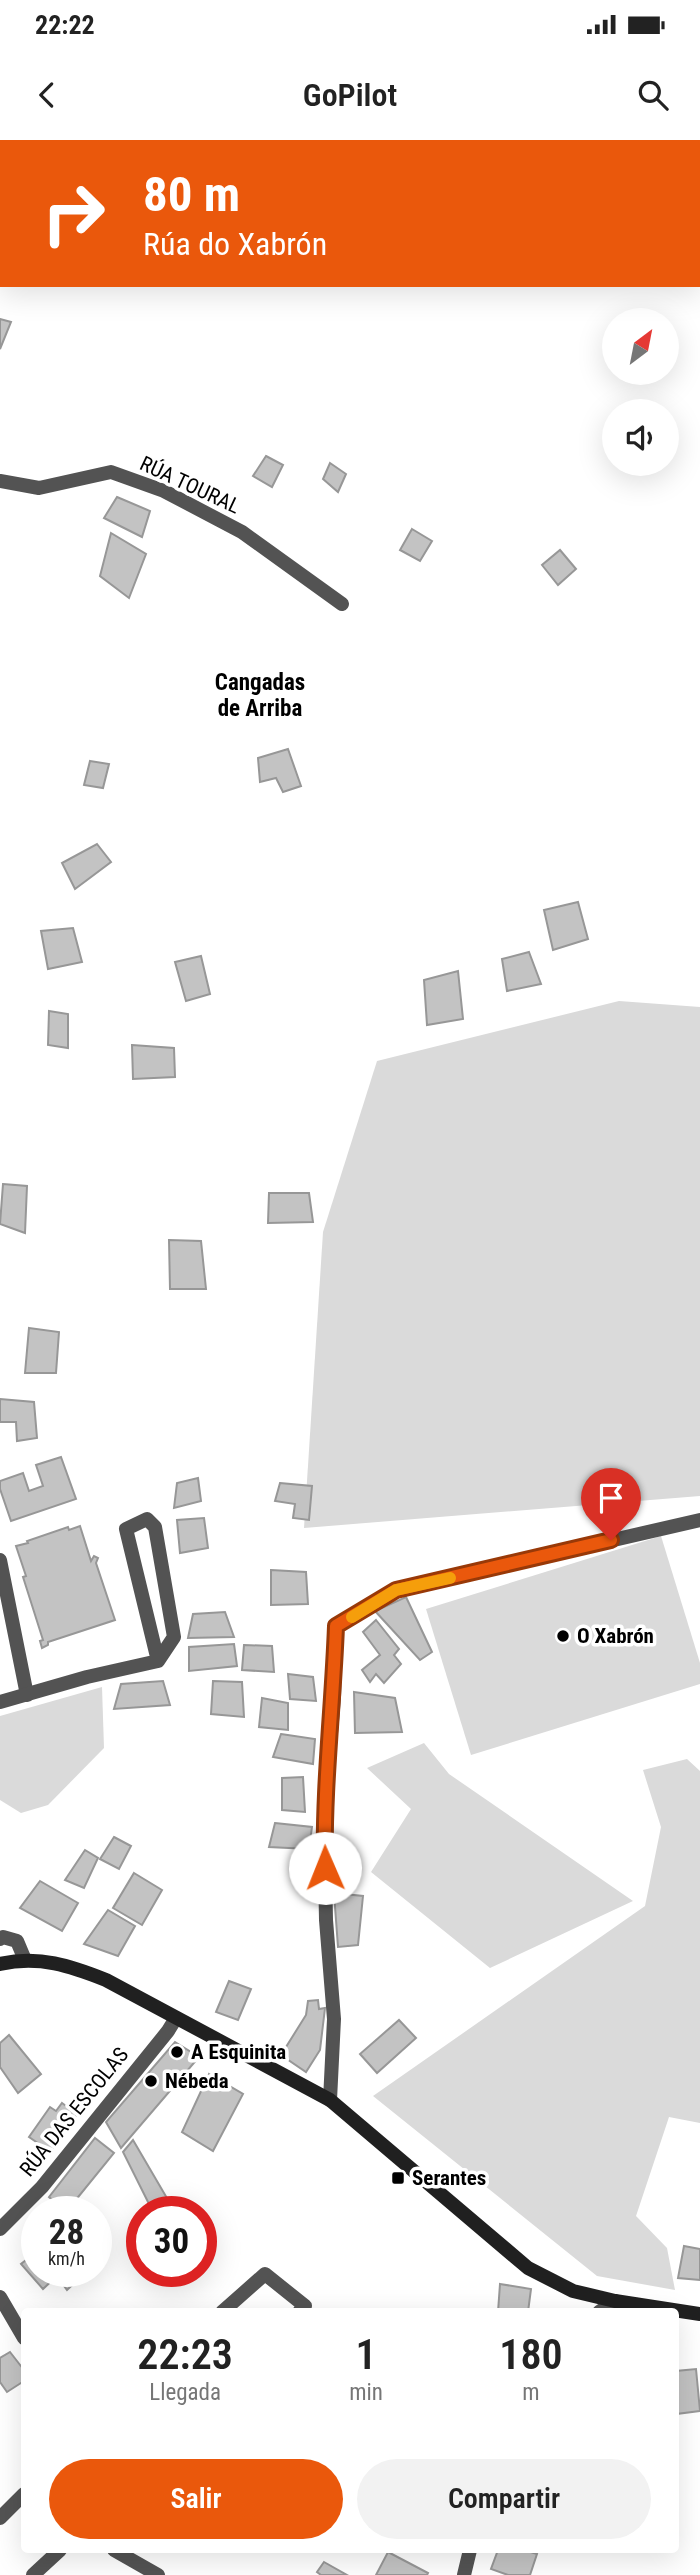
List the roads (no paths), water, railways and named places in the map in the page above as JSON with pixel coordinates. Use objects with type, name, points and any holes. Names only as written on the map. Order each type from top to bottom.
[{"type":"main road","points":[[1,1962],[41,1960],[82,1970],[106,1980],[330,2100],[527,2268],[573,2291],[661,2308]]},
{"type":"main road","points":[[679,2311],[700,2314]]},
{"type":"street","name":"RÚA TOURAL","points":[[0,481],[38,488],[111,472],[164,491],[242,532],[342,604]]},
{"type":"street","points":[[0,1702],[86,1677],[158,1661],[174,1637],[155,1527],[147,1519],[126,1529],[158,1661]]},
{"type":"street","points":[[330,2100],[334,2019],[326,1920],[324,1817],[334,1697],[336,1626],[396,1590],[700,1520]]},
{"type":"street","points":[[0,1560],[27,1695]]},
{"type":"street","points":[[0,1939],[4,1937],[17,1941],[24,1959]]},
{"type":"street","name":"RÚA DAS ESCOLAS","points":[[0,2229],[42,2187],[176,2018]]},
{"type":"street","points":[[227,2308],[265,2274],[305,2306],[303,2308]]},
{"type":"street","points":[[0,2297],[21,2333]]},
{"type":"street","points":[[605,2308],[615,2301]]},
{"type":"street","points":[[0,2518],[21,2497]]},
{"type":"street","points":[[33,2575],[57,2553]]},
{"type":"street","points":[[119,2553],[158,2575]]},
{"type":"street","points":[[464,2575],[469,2553]]},
{"type":"place","name":"O Xabrón","points":[[563,1636]]},
{"type":"place","name":"A Esquinita","points":[[177,2052]]},
{"type":"place","name":"Nébeda","points":[[151,2081]]},
{"type":"place","name":"Serantes","points":[[398,2178]]},
{"type":"district","name":"Cangadas de Arriba","points":[[260,695]]}]
